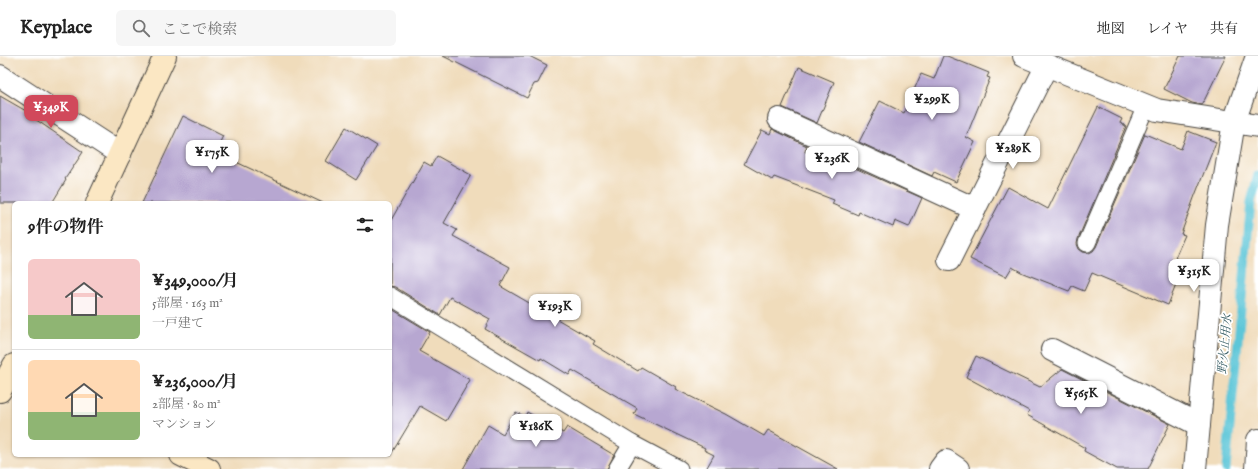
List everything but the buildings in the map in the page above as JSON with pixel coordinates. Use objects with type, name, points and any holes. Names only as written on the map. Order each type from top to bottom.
[{"type":"street","points":[[104,200],[120,154],[165,56]]},
{"type":"street","points":[[1195,469],[1217,225],[1234,122],[1257,56]]},
{"type":"street","points":[[949,260],[975,209],[1040,60],[1157,110],[1257,126]]},
{"type":"street","points":[[0,76],[120,154]]},
{"type":"street","points":[[779,119],[975,209]]},
{"type":"street","points":[[1052,350],[1199,425]]},
{"type":"street","points":[[0,390],[12,369]]},
{"type":"street","points":[[1256,469],[1258,440]]},
{"type":"street","points":[[185,457],[209,469]]},
{"type":"street","points":[[940,469],[946,461],[958,469]]},
{"type":"lane","points":[[1088,243],[1146,106]]},
{"type":"lane","points":[[392,297],[632,444],[679,469]]},
{"type":"lane","points":[[617,469],[632,444]]},
{"type":"waterway","name":"野火止用水","points":[[1226,469],[1251,202],[1258,175]]}]
